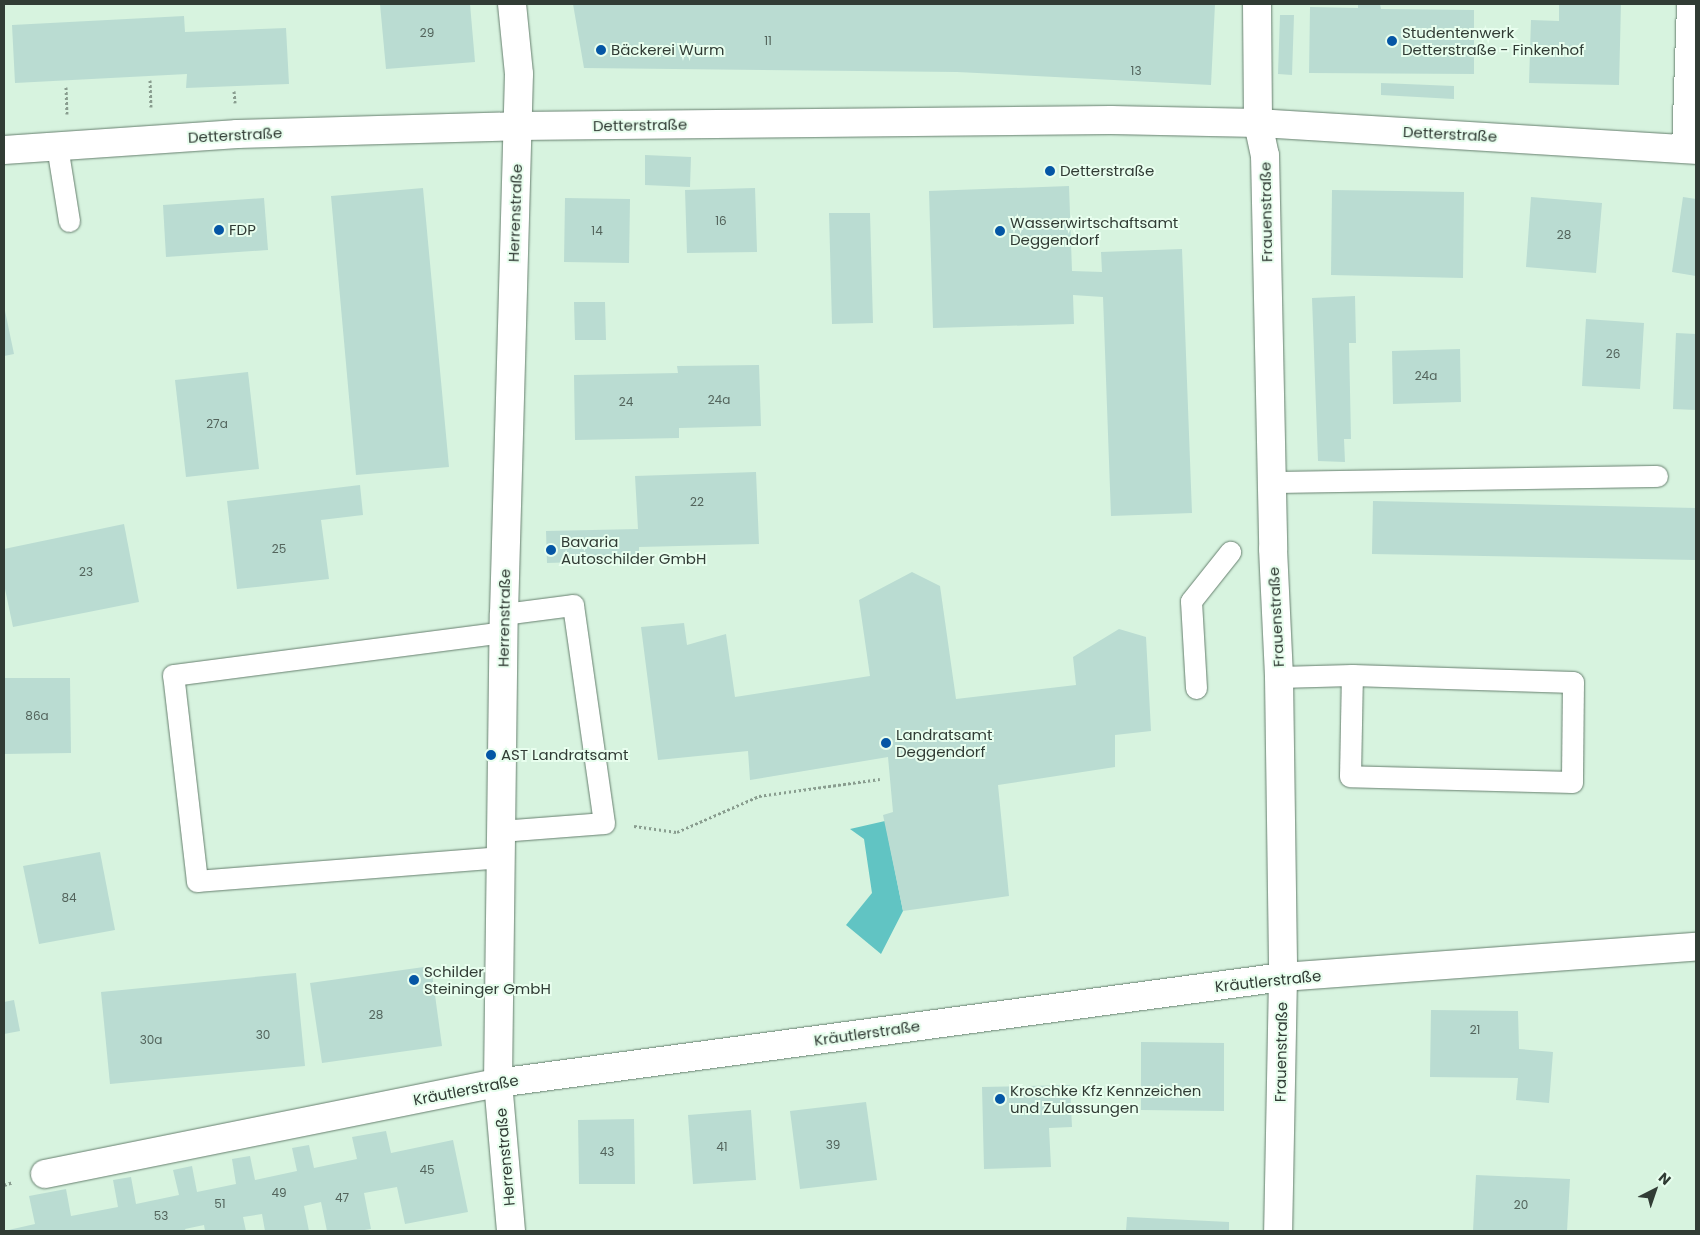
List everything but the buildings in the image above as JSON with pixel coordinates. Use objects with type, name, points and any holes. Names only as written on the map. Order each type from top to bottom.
[{"type":"street","name":"Herrenstraße","points":[[511,1231],[498,1083],[504,623],[519,74],[512,4]]},
{"type":"street","name":"Frauenstraße","points":[[1257,4],[1258,123],[1265,155],[1272,482],[1279,677],[1283,977],[1278,1231]]},
{"type":"street","points":[[1691,4],[1691,150]]},
{"type":"street","name":"Detterstraße","points":[[4,150],[237,134],[517,126],[1111,120],[1258,123],[1691,150]]},
{"type":"street","name":"Kräutlerstraße","points":[[45,1174],[498,1083],[1283,977],[1696,947]]},
{"type":"lane","points":[[57,146],[69,221]]},
{"type":"lane","points":[[1272,482],[1658,476]]},
{"type":"lane","points":[[1196,688],[1191,601],[1230,552]]},
{"type":"lane","points":[[573,605],[604,823],[501,844],[197,881],[173,675],[504,623],[573,605]]},
{"type":"lane","points":[[1279,677],[1352,675],[1573,682],[1572,782],[1350,776],[1352,675]]},
{"type":"path","points":[[150,80],[151,110]]},
{"type":"path","points":[[66,87],[67,116]]},
{"type":"path","points":[[604,823],[677,832],[759,796],[880,779]]},
{"type":"water","points":[[885,821],[903,911],[881,954],[846,925],[872,893],[864,839],[850,829]]},
{"type":"place","name":"Studentenwerk Detterstraße - Finkenhof","points":[[1392,41]]},
{"type":"place","name":"Bäckerei Wurm","points":[[601,50]]},
{"type":"place","name":"Detterstraße","points":[[1050,171]]},
{"type":"place","name":"FDP","points":[[219,230]]},
{"type":"place","name":"Wasserwirtschaftsamt Deggendorf","points":[[1000,231]]},
{"type":"place","name":"Bavaria Autoschilder GmbH","points":[[551,550]]},
{"type":"place","name":"Landratsamt Deggendorf","points":[[886,743]]},
{"type":"place","name":"AST Landratsamt","points":[[491,755]]},
{"type":"place","name":"Schilder Steininger GmbH","points":[[414,980]]},
{"type":"place","name":"Kroschke Kfz Kennzeichen und Zulassungen","points":[[1000,1099]]}]
